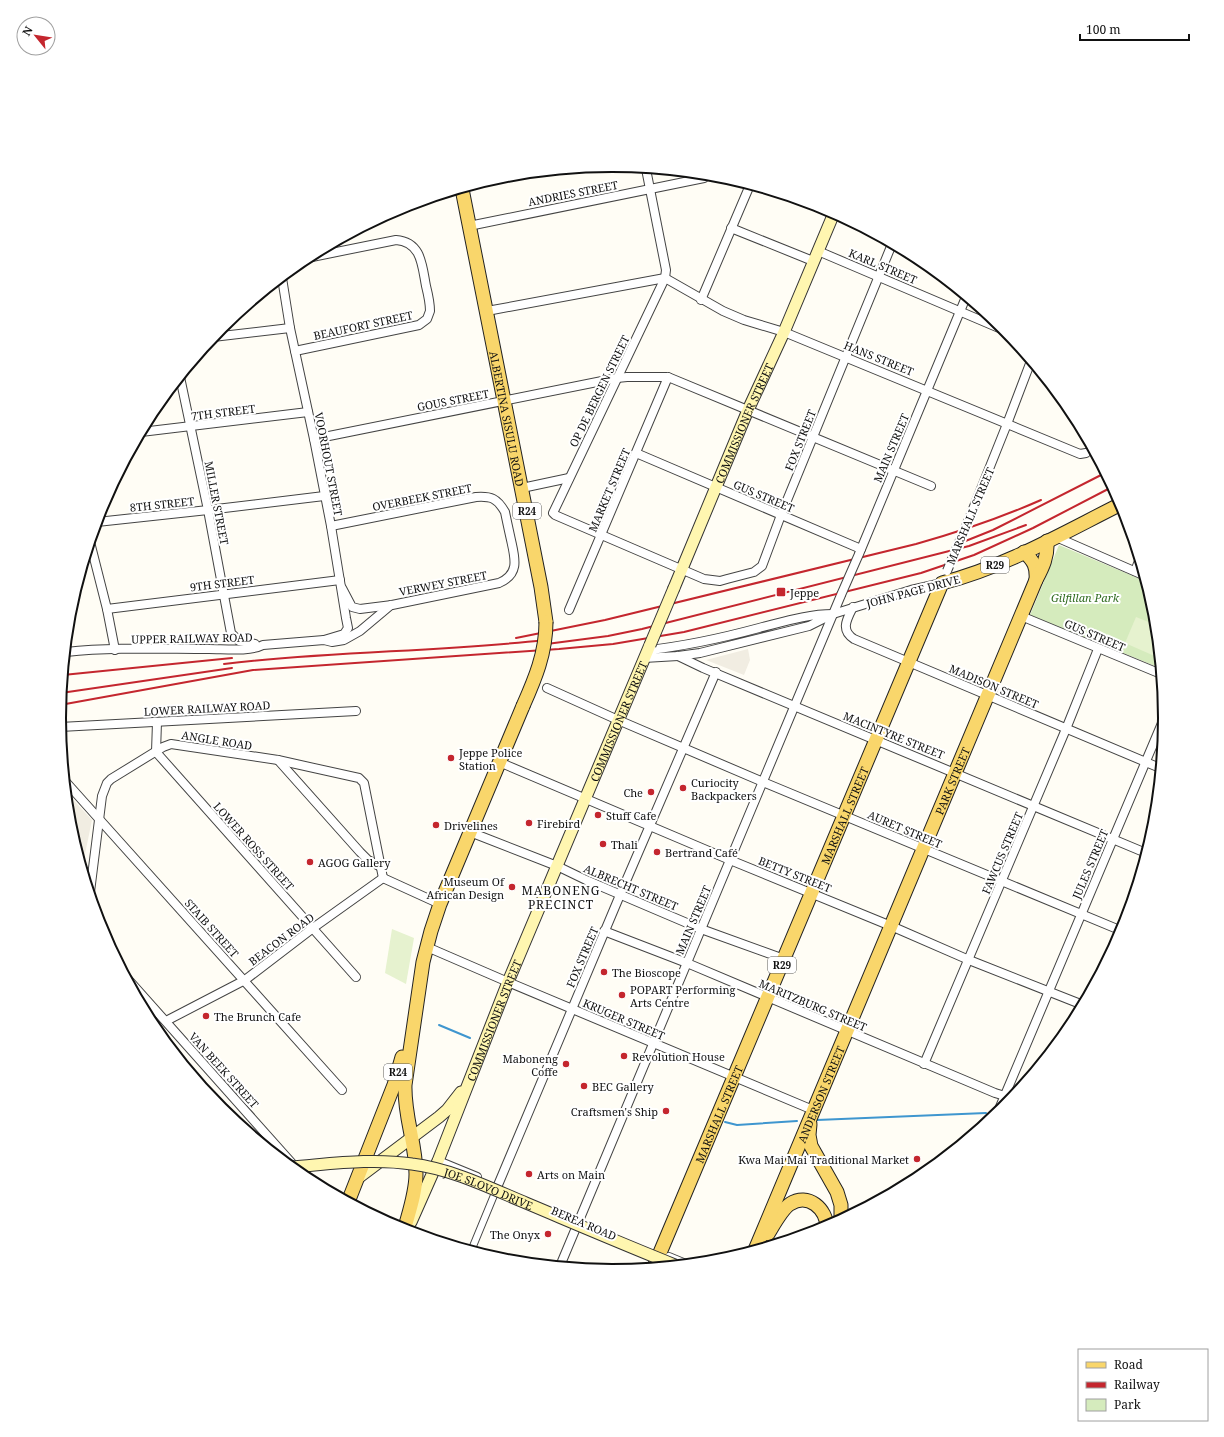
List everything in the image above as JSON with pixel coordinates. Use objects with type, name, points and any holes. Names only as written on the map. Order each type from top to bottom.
[{"type":"main road","name":"ALBERTINA SISULU ROAD","points":[[407,1225],[416,1181],[415,1157],[405,1099],[405,1085],[423,962],[440,904],[533,682],[542,656],[546,622],[545,609],[522,488],[463,193]]},
{"type":"main road","name":"COMMISSIONER STREET","points":[[409,1225],[438,1161],[508,982],[748,410],[784,332],[832,219]]},
{"type":"main road","name":"JOHN PAGE DRIVE","points":[[942,583],[980,572],[1115,507]]},
{"type":"main road","name":"PARK STREET","points":[[868,982],[1045,561],[1051,539]]},
{"type":"main road","name":"R29","points":[[1024,552],[1035,563],[1037,570],[1036,580]]},
{"type":"main road","name":"MARSHALL STREET","points":[[656,1262],[942,583]]},
{"type":"main road","name":"ALBERTINA SISULU ROAD","points":[[350,1197],[400,1067],[414,987],[417,975],[423,962]]},
{"type":"main road","name":"ANDERSON STREET","points":[[758,1245],[846,1030],[868,982]]},
{"type":"main road","points":[[358,1178],[447,1110],[471,1076]]},
{"type":"main road","points":[[812,1113],[809,1135],[811,1146],[837,1192],[841,1205],[841,1214]]},
{"type":"main road","name":"JOE SLOVO DRIVE","points":[[301,1166],[361,1162],[392,1162],[434,1168],[475,1181],[666,1261]]},
{"type":"main road","points":[[761,1244],[790,1204],[802,1200],[815,1204],[824,1212],[826,1221]]},
{"type":"street","points":[[487,311],[665,278],[666,270],[647,174]]},
{"type":"street","name":"ANDRIES STREET","points":[[469,226],[697,179]]},
{"type":"street","points":[[702,300],[748,190]]},
{"type":"street","name":"KARL STREET","points":[[732,228],[879,276],[988,323]]},
{"type":"street","name":"BEAUFORT STREET","points":[[295,351],[419,325],[425,321],[428,315],[430,307],[421,260],[418,252],[411,245],[401,240],[396,240],[326,254]]},
{"type":"street","name":"FOX STREET","points":[[682,570],[704,578],[720,581],[758,570],[762,566],[781,515],[890,249]]},
{"type":"street","name":"HANS STREET","points":[[665,278],[702,300],[744,320],[784,332],[1080,454],[1086,453]]},
{"type":"street","name":"OP DE BERGEN STREET","points":[[601,536],[553,513],[665,278]]},
{"type":"street","name":"VOORHOUT STREET","points":[[283,283],[290,328],[331,526],[348,628],[344,634],[324,640]]},
{"type":"street","name":"MAIN STREET","points":[[562,1262],[964,302]]},
{"type":"street","points":[[222,336],[290,328]]},
{"type":"street","name":"MARSHALL STREET","points":[[942,583],[1008,424],[1029,366]]},
{"type":"street","name":"GOUS STREET","points":[[314,439],[627,376],[668,377]]},
{"type":"street","points":[[668,377],[931,486]]},
{"type":"street","name":"MARKET STREET","points":[[569,610],[668,377]]},
{"type":"street","name":"MILLER STREET","points":[[181,383],[208,510],[231,633]]},
{"type":"street","name":"7TH STREET","points":[[148,431],[308,412]]},
{"type":"street","name":"GUS STREET","points":[[636,453],[781,515],[860,551]]},
{"type":"street","points":[[522,488],[569,478]]},
{"type":"street","name":"8TH STREET","points":[[104,521],[324,496]]},
{"type":"street","name":"OVERBEEK STREET","points":[[331,526],[476,497],[491,497],[505,512],[515,556],[512,573],[505,581],[499,583]]},
{"type":"street","points":[[601,536],[682,570]]},
{"type":"street","points":[[1051,539],[1135,571],[1136,568]]},
{"type":"street","points":[[92,552],[117,650]]},
{"type":"street","name":"VERWEY STREET","points":[[341,584],[349,603],[355,608],[360,609],[392,605],[499,583]]},
{"type":"street","name":"JOHN PAGE DRIVE","points":[[647,651],[690,644],[853,607],[911,590],[942,583]]},
{"type":"street","name":"9TH STREET","points":[[107,609],[223,594],[341,584]]},
{"type":"street","name":"VERWEY STREET","points":[[350,638],[392,605]]},
{"type":"street","name":"MADISON STREET","points":[[853,607],[845,624],[846,631],[850,637],[1156,766]]},
{"type":"street","name":"JOHN PAGE DRIVE","points":[[647,651],[678,656],[700,653],[809,626],[835,610]]},
{"type":"street","name":"GUS STREET","points":[[1021,616],[1156,672]]},
{"type":"street","name":"UPPER RAILWAY ROAD","points":[[231,633],[235,639],[242,643],[264,645],[324,640],[339,642],[350,638]]},
{"type":"street","name":"UPPER RAILWAY ROAD","points":[[117,650],[128,646],[221,645],[225,644],[229,640],[231,633]]},
{"type":"street","name":"UPPER RAILWAY ROAD","points":[[70,652],[234,649],[258,648],[264,645]]},
{"type":"street","name":"FAWCUS STREET","points":[[924,1064],[1034,806],[1098,649]]},
{"type":"street","name":"MACINTYRE STREET","points":[[678,656],[1141,851]]},
{"type":"street","name":"FOX STREET","points":[[473,1246],[604,931],[716,672]]},
{"type":"street","name":"AURET STREET","points":[[547,688],[763,782],[1115,928]]},
{"type":"street","name":"LOWER RAILWAY ROAD","points":[[66,727],[356,711]]},
{"type":"street","points":[[156,752],[157,722]]},
{"type":"street","name":"JULES STREET","points":[[1011,1091],[1037,1021],[1158,734]]},
{"type":"street","name":"ANGLE ROAD","points":[[91,881],[102,796],[107,783],[118,774],[166,745],[176,744],[278,760],[359,778],[364,783],[366,789],[381,867]]},
{"type":"street","name":"LOWER ROSS STREET","points":[[156,752],[356,978]]},
{"type":"street","points":[[278,760],[360,852],[368,860],[381,867],[383,878],[440,904]]},
{"type":"street","name":"BETTY STREET","points":[[499,762],[969,960],[1078,1003]]},
{"type":"street","name":"STAIB STREET","points":[[71,787],[245,980],[342,1090]]},
{"type":"street","name":"ALBRECHT STREET","points":[[470,832],[557,866],[620,895],[701,929],[784,960]]},
{"type":"street","name":"BEACON ROAD","points":[[166,1021],[245,980],[313,928],[383,878]]},
{"type":"street","name":"MARITZBURG STREET","points":[[604,931],[846,1030],[924,1064],[1007,1096]]},
{"type":"street","name":"KRUGER STREET","points":[[427,947],[653,1042],[812,1113]]},
{"type":"street","name":"VAN BEEK STREET","points":[[146,1003],[166,1021],[285,1156]]},
{"type":"street","name":"BEREA ROAD","points":[[438,1161],[498,1185],[578,1221],[677,1261]]},
{"type":"green space","name":"Gilfillan Park","points":[[1059,545],[1139,579],[1148,612],[1155,666],[1030,615]]},
{"type":"green space","points":[[1136,617],[1149,622],[1154,656],[1125,643]]},
{"type":"green space","points":[[392,929],[414,938],[406,984],[385,973]]},
{"type":"shaded area","points":[[748,649],[750,660],[744,675],[706,660]]},
{"type":"shaded area","points":[[72,799],[92,820],[84,857],[76,825]]},
{"type":"waterway","points":[[439,1025],[470,1038]]},
{"type":"waterway","points":[[817,1120],[986,1113]]},
{"type":"waterway","points":[[725,1122],[737,1125],[797,1121]]},
{"type":"railway","points":[[958,544],[993,530],[1101,475]]},
{"type":"railway","points":[[66,704],[253,670],[559,649],[613,644],[684,632],[921,573],[974,555],[1033,528],[1107,489]]},
{"type":"railway","points":[[516,638],[605,620],[916,544],[948,535],[1010,513],[1041,500]]},
{"type":"railway","points":[[539,645],[608,636],[642,629],[969,546],[1026,525]]},
{"type":"railway","points":[[224,664],[304,656],[465,647],[545,640]]},
{"type":"railway","points":[[68,675],[232,658]]},
{"type":"railway","points":[[67,692],[232,668]]},
{"type":"place","name":"Jeppe","points":[[781,592]]},
{"type":"place","name":"Jeppe Police Station","points":[[451,758]]},
{"type":"place","name":"Curiocity Backpackers","points":[[683,788]]},
{"type":"place","name":"Che","points":[[651,792]]},
{"type":"place","name":"Stuff Cafe","points":[[598,815]]},
{"type":"place","name":"Firebird","points":[[529,823]]},
{"type":"place","name":"Drivelines","points":[[436,825]]},
{"type":"place","name":"Thali","points":[[603,844]]},
{"type":"place","name":"Bertrand Café","points":[[657,852]]},
{"type":"place","name":"AGOG Gallery","points":[[310,862]]},
{"type":"place","name":"Museum Of African Design","points":[[512,887]]},
{"type":"place","name":"The Bioscope","points":[[604,972]]},
{"type":"place","name":"POPART Performing Arts Centre","points":[[622,995]]},
{"type":"place","name":"The Brunch Cafe","points":[[206,1016]]},
{"type":"place","name":"Revolution House","points":[[624,1056]]},
{"type":"place","name":"Maboneng Coffe","points":[[566,1064]]},
{"type":"place","name":"BEC Gallery","points":[[584,1086]]},
{"type":"place","name":"Craftsmen's Ship","points":[[666,1111]]},
{"type":"place","name":"Kwa Mai Mai Traditional Market","points":[[917,1159]]},
{"type":"place","name":"Arts on Main","points":[[529,1174]]},
{"type":"place","name":"The Onyx","points":[[548,1234]]},
{"type":"district","name":"MABONENG PRECINCT","points":[[561,897]]}]
